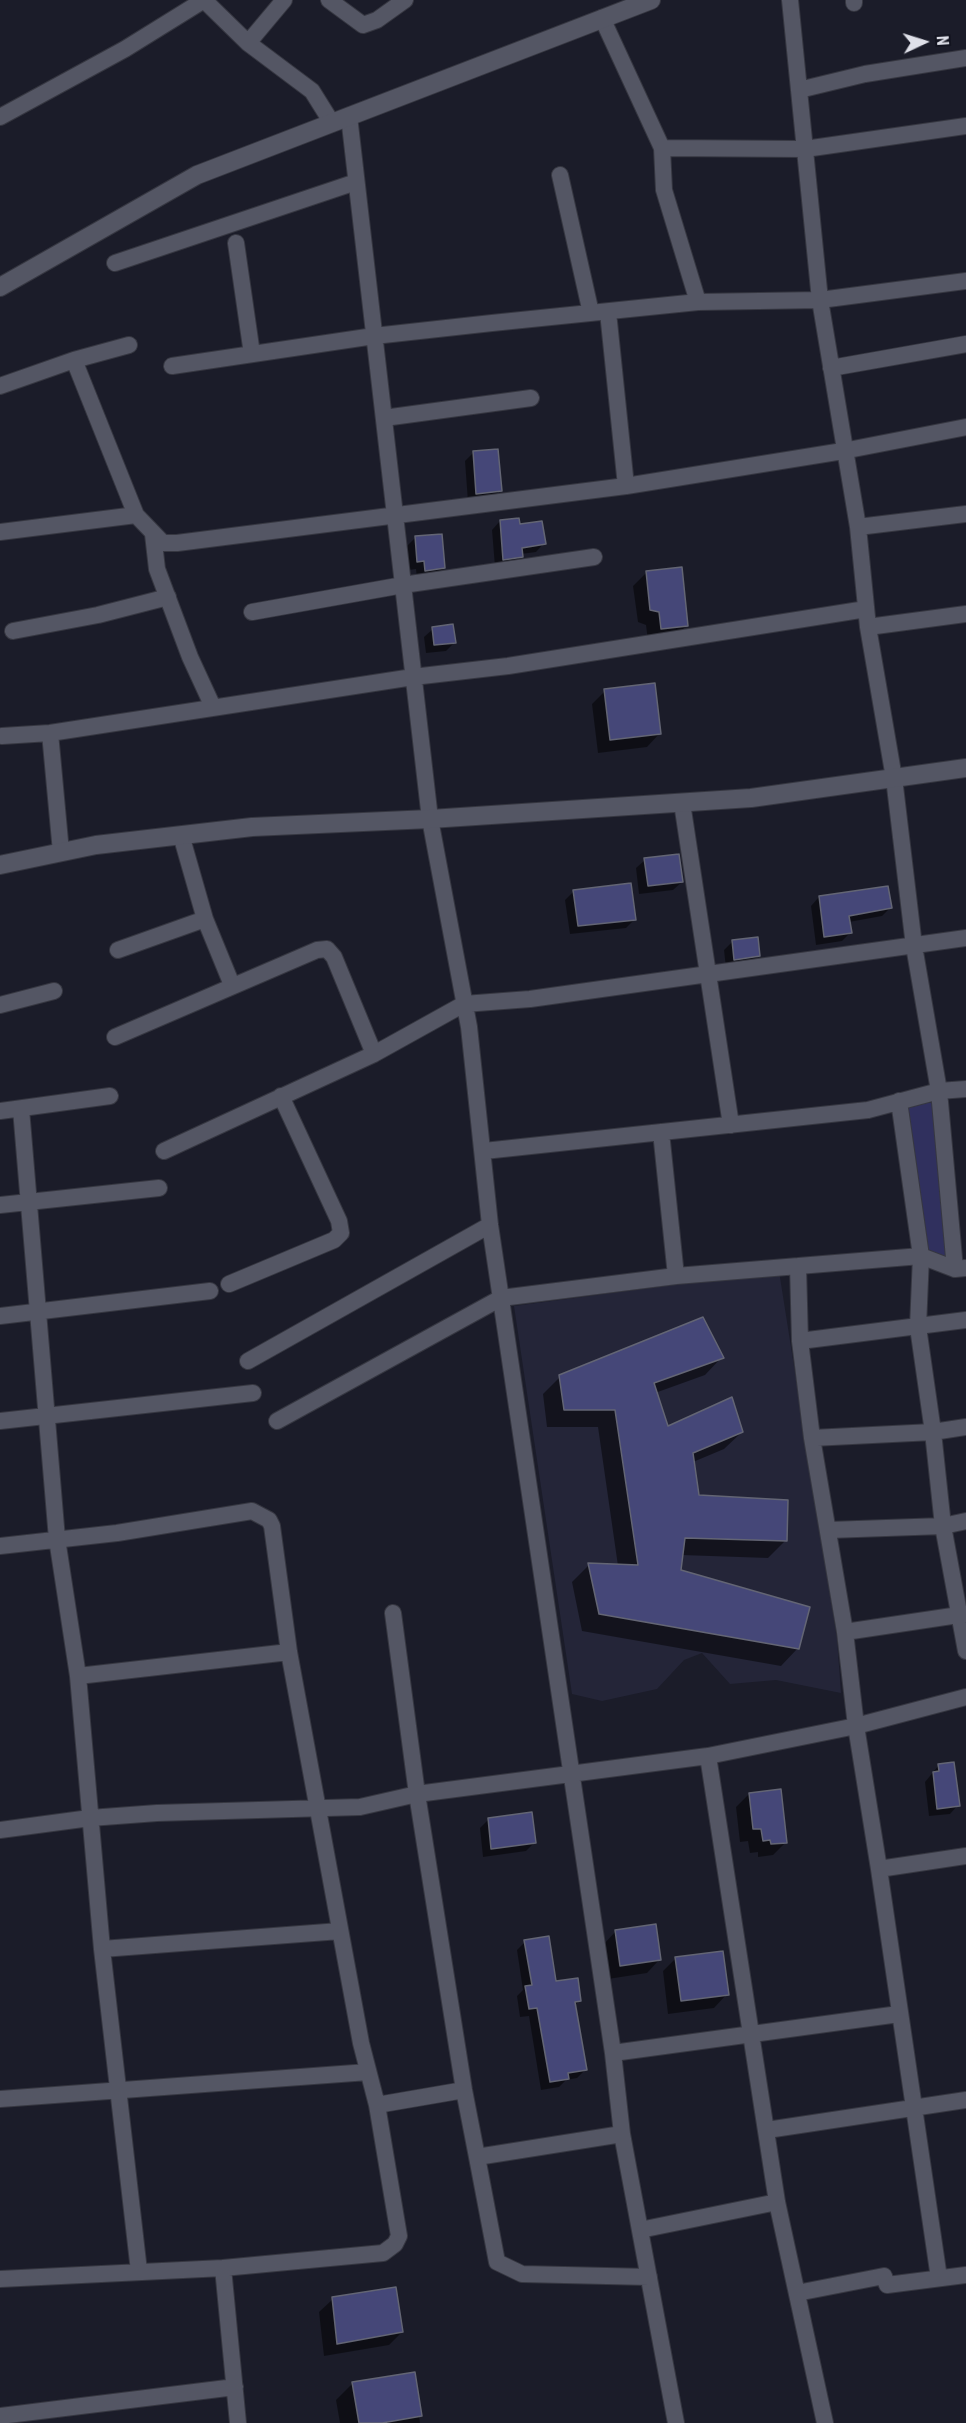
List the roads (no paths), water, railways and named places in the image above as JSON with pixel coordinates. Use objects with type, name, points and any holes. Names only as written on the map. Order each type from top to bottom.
[{"type":"street","points":[[0,117],[125,49],[204,0],[248,43],[312,91],[332,123]]},
{"type":"street","points":[[248,43],[284,0]]},
{"type":"street","points":[[329,0],[363,25],[376,21],[405,0]]},
{"type":"street","points":[[0,287],[83,237],[197,175],[610,10],[651,0]]},
{"type":"street","points":[[277,1421],[501,1298],[676,1276],[921,1256],[961,1269],[939,1091],[914,946],[894,778],[868,627],[858,527],[843,451],[820,300],[790,0]]},
{"type":"street","points":[[610,10],[662,148],[664,190],[698,302]]},
{"type":"street","points":[[799,90],[866,74],[966,58]]},
{"type":"street","points":[[349,116],[430,819],[464,1004],[484,1151],[490,1225],[614,2053],[622,2134],[676,2423]]},
{"type":"street","points":[[662,148],[806,148],[966,126]]},
{"type":"street","points":[[560,175],[591,313]]},
{"type":"street","points":[[115,263],[356,182]]},
{"type":"street","points":[[236,243],[252,354]]},
{"type":"street","points":[[172,366],[374,336],[698,302],[820,300],[966,281]]},
{"type":"street","points":[[608,312],[626,486]]},
{"type":"street","points":[[831,368],[966,344]]},
{"type":"street","points":[[0,386],[74,360],[129,345]]},
{"type":"street","points":[[74,360],[136,515],[163,543],[626,486],[843,451],[966,427]]},
{"type":"street","points":[[384,418],[531,398]]},
{"type":"street","points":[[858,527],[966,514]]},
{"type":"street","points":[[0,532],[136,515]]},
{"type":"street","points":[[153,534],[157,569],[213,707]]},
{"type":"street","points":[[252,612],[404,585],[594,557]]},
{"type":"street","points":[[13,631],[98,615],[168,597]]},
{"type":"street","points":[[2,736],[50,733],[413,677],[508,666],[638,643],[866,609]]},
{"type":"street","points":[[868,627],[966,614]]},
{"type":"street","points":[[50,733],[61,852]]},
{"type":"street","points":[[0,865],[96,845],[252,827],[430,819],[751,798],[966,768]]},
{"type":"street","points":[[682,803],[731,1125]]},
{"type":"street","points":[[181,835],[205,919],[232,985]]},
{"type":"street","points":[[118,950],[205,919]]},
{"type":"street","points":[[164,1150],[374,1054],[464,1004],[530,999],[966,938]]},
{"type":"street","points":[[115,1037],[316,950],[327,949],[334,957],[374,1054]]},
{"type":"street","points":[[0,1005],[54,991]]},
{"type":"street","points":[[484,1151],[868,1110],[939,1091],[966,1089]]},
{"type":"street","points":[[0,1111],[110,1096]]},
{"type":"street","points":[[229,1284],[334,1240],[341,1233],[339,1221],[281,1096]]},
{"type":"street","points":[[900,1101],[921,1256],[918,1327],[943,1526],[963,1614],[966,1651]]},
{"type":"street","points":[[21,1109],[57,1539],[78,1676],[102,1950],[140,2271]]},
{"type":"street","points":[[661,1132],[676,1276]]},
{"type":"street","points":[[0,1205],[159,1188]]},
{"type":"street","points":[[248,1361],[490,1225]]},
{"type":"street","points":[[798,1266],[800,1341],[812,1438],[845,1632],[856,1726],[939,2278]]},
{"type":"street","points":[[0,1316],[210,1291]]},
{"type":"street","points":[[800,1341],[966,1320]]},
{"type":"street","points":[[0,1421],[253,1393]]},
{"type":"street","points":[[812,1438],[933,1432],[966,1427]]},
{"type":"street","points":[[0,1546],[117,1533],[252,1511],[258,1513],[272,1526],[288,1652],[340,1930],[368,2072],[377,2105],[399,2236],[395,2244],[383,2253],[223,2268],[0,2279]]},
{"type":"street","points":[[829,1530],[943,1526],[966,1521]]},
{"type":"street","points":[[393,1613],[417,1794],[464,2090],[497,2262],[522,2274],[649,2277]]},
{"type":"street","points":[[845,1632],[963,1614]]},
{"type":"street","points":[[78,1676],[288,1652]]},
{"type":"street","points":[[0,1830],[90,1818],[360,1807],[417,1794],[708,1756],[856,1726],[966,1697]]},
{"type":"street","points":[[708,1756],[777,2202],[825,2423]]},
{"type":"street","points":[[879,1869],[966,1856]]},
{"type":"street","points":[[102,1950],[340,1930]]},
{"type":"street","points":[[614,2053],[899,2014]]},
{"type":"street","points":[[0,2099],[368,2072]]},
{"type":"street","points":[[377,2105],[464,2090]]},
{"type":"street","points":[[767,2130],[966,2100]]},
{"type":"street","points":[[477,2157],[622,2134]]},
{"type":"street","points":[[640,2230],[777,2202]]},
{"type":"street","points":[[223,2268],[238,2423]]},
{"type":"street","points":[[797,2293],[884,2276],[887,2285],[966,2275]]},
{"type":"street","points":[[0,2416],[235,2387]]}]
